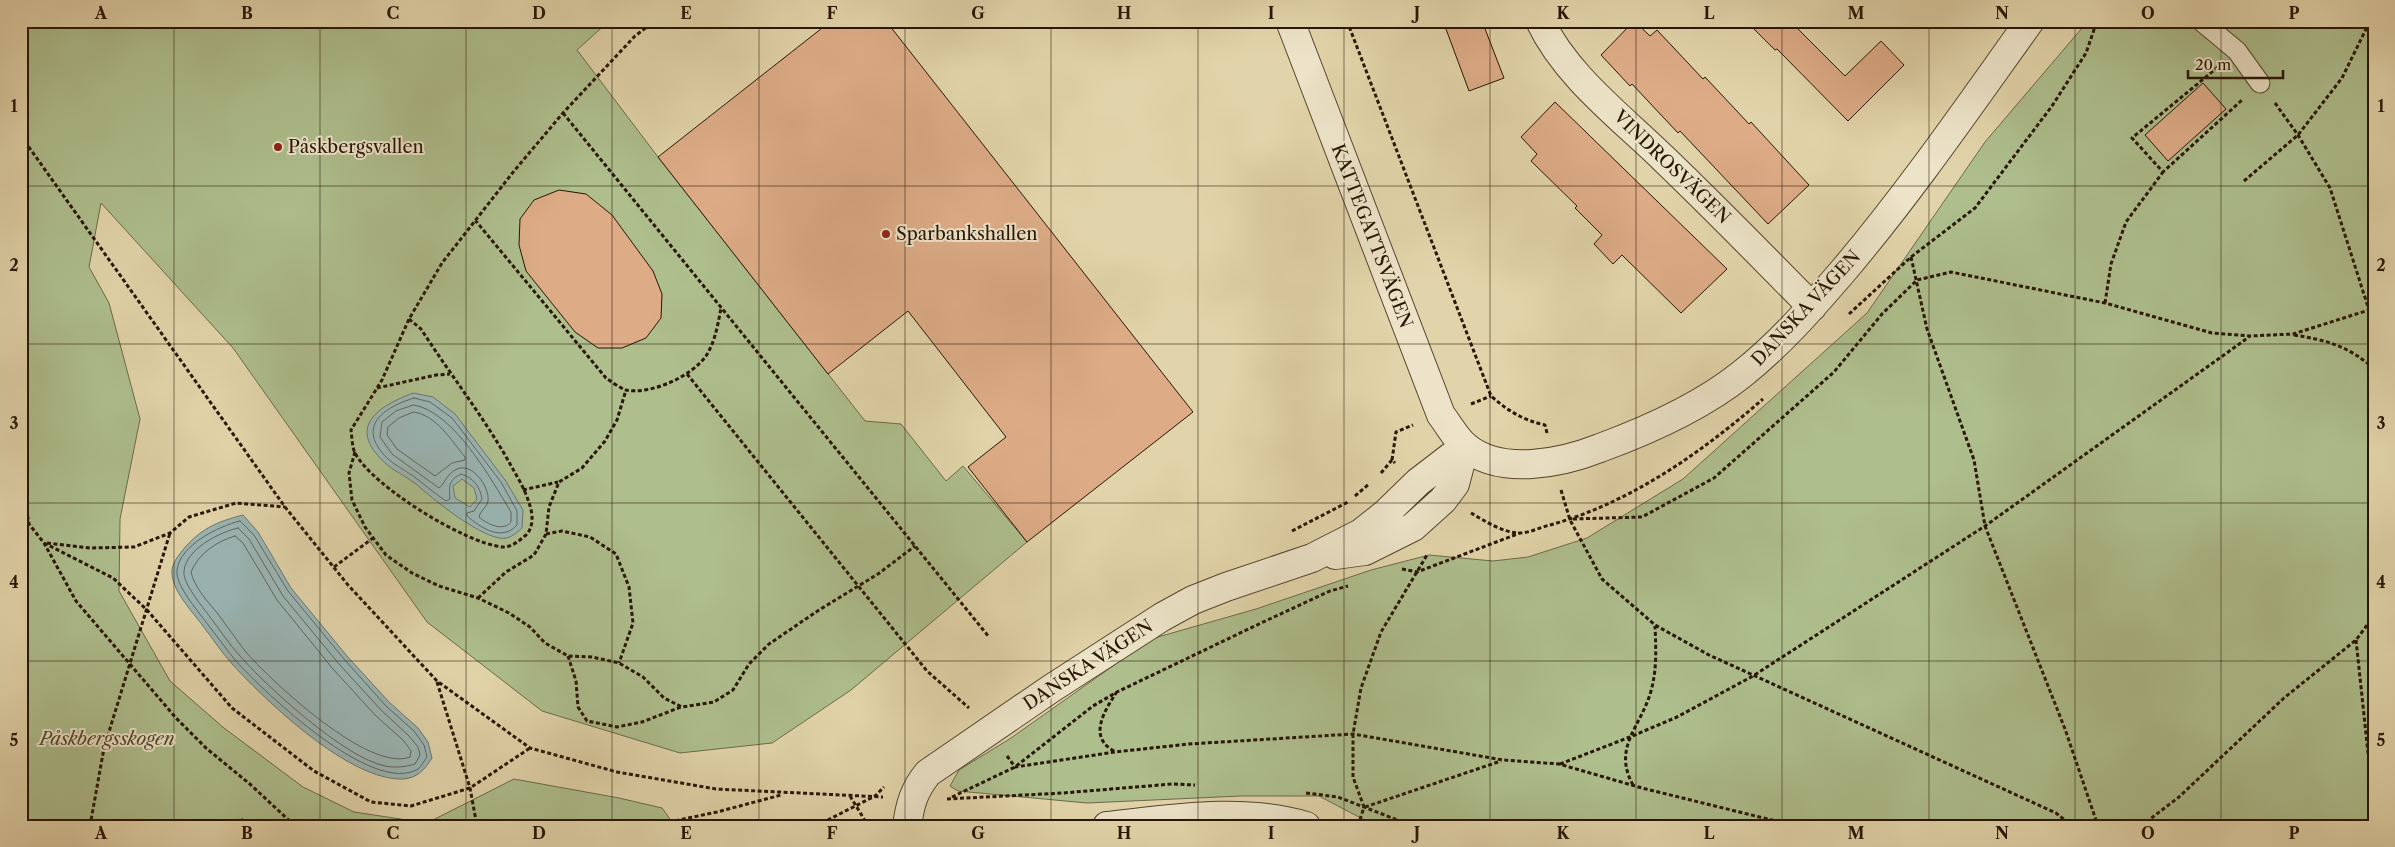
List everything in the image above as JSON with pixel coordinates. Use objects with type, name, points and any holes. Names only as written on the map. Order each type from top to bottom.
[{"type":"street","name":"KATTEGATTSVÄGEN","points":[[1290,21],[1441,415],[1464,446]]},
{"type":"street","name":"VINDROSVÄGEN","points":[[1540,21],[1549,39],[1567,65],[1690,183],[1812,307]]},
{"type":"street","name":"DANSKA VÄGEN","points":[[907,826],[911,799],[918,785],[928,773],[1052,688],[1162,616],[1226,587],[1312,558],[1361,533],[1385,514],[1418,482],[1464,446],[1483,457],[1506,462],[1553,462],[1576,457],[1610,445],[1669,419],[1741,375],[1774,346],[1812,307],[1887,219],[2030,21]]},
{"type":"street","points":[[1107,826],[1233,816],[1284,819],[1306,826]]},
{"type":"lane","points":[[2201,21],[2236,51],[2260,84]]},
{"type":"path","points":[[655,21],[635,36],[564,113],[475,220],[442,263],[409,319],[377,388],[351,430],[355,452],[349,473],[352,500],[365,527],[386,555],[412,573],[440,586],[478,598],[509,613],[530,627],[545,643],[568,656],[592,657],[619,663],[643,677],[664,698],[682,707]]},
{"type":"path","points":[[1347,21],[1491,396],[1506,410],[1528,421],[1545,426],[1553,462],[1570,520],[1602,579],[1655,625],[1709,655],[2056,813],[2072,826]]},
{"type":"path","points":[[2244,181],[2298,135],[2342,78],[2370,21]]},
{"type":"path","points":[[2163,172],[2132,138],[2236,51]]},
{"type":"path","points":[[2105,302],[2111,264],[2126,222],[2163,172],[2260,84],[2298,135],[2330,188],[2372,310],[2374,324]]},
{"type":"path","points":[[564,113],[989,637]]},
{"type":"path","points":[[21,136],[285,507],[334,567],[437,681],[530,748],[626,773],[716,789],[785,793],[911,799],[1172,784],[1200,785]]},
{"type":"path","points":[[475,220],[606,378],[626,390],[669,384],[688,374],[706,356],[716,334],[721,308]]},
{"type":"path","points":[[1911,257],[1928,328],[1974,460],[1985,526],[2065,729],[2098,826]]},
{"type":"path","points":[[1570,520],[1642,517],[1714,478],[1834,372],[1882,314],[1916,280],[1951,272],[2105,302],[2212,333],[2250,336],[2293,334],[2330,341],[2363,359],[2374,369]]},
{"type":"path","points":[[2293,334],[2372,310]]},
{"type":"path","points":[[355,452],[377,479],[440,524],[503,547],[516,544],[530,531],[532,519],[530,503],[495,438],[421,329],[409,319]]},
{"type":"path","points":[[1559,764],[1676,717],[1754,676],[1985,526],[2250,336]]},
{"type":"path","points":[[377,388],[436,375],[450,374]]},
{"type":"path","points":[[688,374],[927,671],[972,710]]},
{"type":"path","points":[[523,490],[559,482],[582,468],[605,441],[617,420],[626,390]]},
{"type":"path","points":[[21,477],[30,524],[44,543],[76,601],[130,661],[176,718],[206,748],[251,784],[295,826]]},
{"type":"path","points":[[478,598],[506,572],[534,555],[546,534],[549,507],[559,482]]},
{"type":"path","points":[[44,543],[90,548],[134,547],[170,534],[189,517],[236,503],[285,507]]},
{"type":"path","points":[[21,521],[30,524]]},
{"type":"path","points":[[546,534],[562,531],[590,537],[616,554],[629,587],[633,623],[619,663]]},
{"type":"path","points":[[1394,571],[1404,568],[1417,572],[1520,533]]},
{"type":"path","points":[[90,826],[104,748],[170,534]]},
{"type":"path","points":[[334,567],[373,538]]},
{"type":"path","points":[[44,543],[114,578],[147,610],[232,708],[314,771],[371,802],[411,806],[470,788],[530,748]]},
{"type":"path","points":[[568,656],[576,681],[578,707],[587,721],[617,727],[642,722],[682,707],[714,702],[733,690],[749,664],[769,644],[915,546]]},
{"type":"path","points":[[1358,826],[1364,807],[1353,777],[1352,734],[1361,688],[1381,632],[1432,548]]},
{"type":"path","points":[[949,798],[1015,767],[1092,706],[1117,692],[1330,592],[1358,583]]},
{"type":"path","points":[[2141,826],[2178,797],[2284,698],[2356,640],[2374,616]]},
{"type":"path","points":[[1632,785],[1624,762],[1625,749],[1641,718],[1651,692],[1657,663],[1655,625]]},
{"type":"path","points":[[2356,640],[2374,809]]},
{"type":"path","points":[[437,681],[470,788],[477,826]]},
{"type":"path","points":[[1115,752],[1106,746],[1100,738],[1100,726],[1106,710],[1117,692]]},
{"type":"path","points":[[1015,767],[1115,752],[1189,744],[1352,734],[1503,760],[1559,764],[1632,785],[1796,826]]},
{"type":"path","points":[[1364,807],[1503,760]]},
{"type":"path","points":[[1302,792],[1338,797],[1413,826]]},
{"type":"path","points":[[650,826],[717,812],[785,793]]},
{"type":"path","points":[[849,796],[864,819],[865,826]]},
{"type":"path","points":[[183,826],[242,820],[272,826]]},
{"type":"green space","name":"Påskbergsskogen","points":[[21,21],[609,21],[577,50],[658,157],[865,421],[901,424],[946,481],[963,466],[1027,542],[851,690],[772,743],[680,753],[542,711],[427,622],[233,348],[101,203],[89,267],[109,303],[140,419],[120,519],[119,591],[170,681],[224,728],[303,787],[354,812],[427,823],[514,779],[619,798],[662,808],[675,826],[21,826]]},
{"type":"green space","points":[[2088,21],[2374,21],[2374,826],[1376,826],[1319,796],[1241,796],[1087,803],[958,791],[950,786],[959,770],[1011,738],[1151,639],[1256,609],[1371,570],[1429,555],[1493,561],[1528,557],[1587,538],[1683,479],[1867,313],[1985,142]]},
{"type":"water","points":[[413,393],[433,397],[455,414],[505,480],[523,510],[522,528],[506,538],[489,535],[456,516],[416,484],[384,462],[373,449],[368,438],[368,428],[372,419],[379,411],[400,398]],"holes":[[[462,479],[474,488],[477,499],[470,507],[455,498],[453,486]]]},
{"type":"water","points":[[243,515],[258,532],[291,588],[347,656],[389,702],[418,728],[428,742],[432,758],[417,775],[403,779],[382,776],[359,767],[335,754],[311,737],[267,699],[233,665],[178,593],[172,568],[179,555],[189,543],[209,527]]},
{"type":"building","name":"Sparbankshallen","points":[[831,21],[886,21],[1193,412],[1027,542],[968,467],[1006,437],[908,311],[828,374],[658,157]]},
{"type":"building","points":[[1443,21],[1482,21],[1504,78],[1469,91]]},
{"type":"building","points":[[1634,21],[1650,36],[1657,30],[1703,79],[1705,77],[1749,124],[1751,122],[1809,185],[1768,224],[1680,131],[1678,133],[1632,84],[1630,86],[1601,55]]},
{"type":"building","points":[[1746,21],[1805,21],[1797,28],[1845,76],[1881,41],[1904,65],[1848,121],[1777,49],[1775,50]]},
{"type":"building","points":[[2203,83],[2226,109],[2168,161],[2145,135]]},
{"type":"building","points":[[1555,102],[1727,269],[1681,313],[1622,255],[1613,264],[1594,244],[1602,235],[1575,208],[1577,206],[1531,161],[1537,154],[1521,137]]},
{"type":"building","points":[[559,190],[586,194],[612,215],[653,271],[662,294],[661,318],[646,338],[622,348],[598,348],[575,332],[526,271],[519,245],[520,219],[534,200]]},
{"type":"place","name":"Påskbergsvallen","points":[[278,147]]},
{"type":"place","name":"Sparbankshallen","points":[[886,234]]}]
